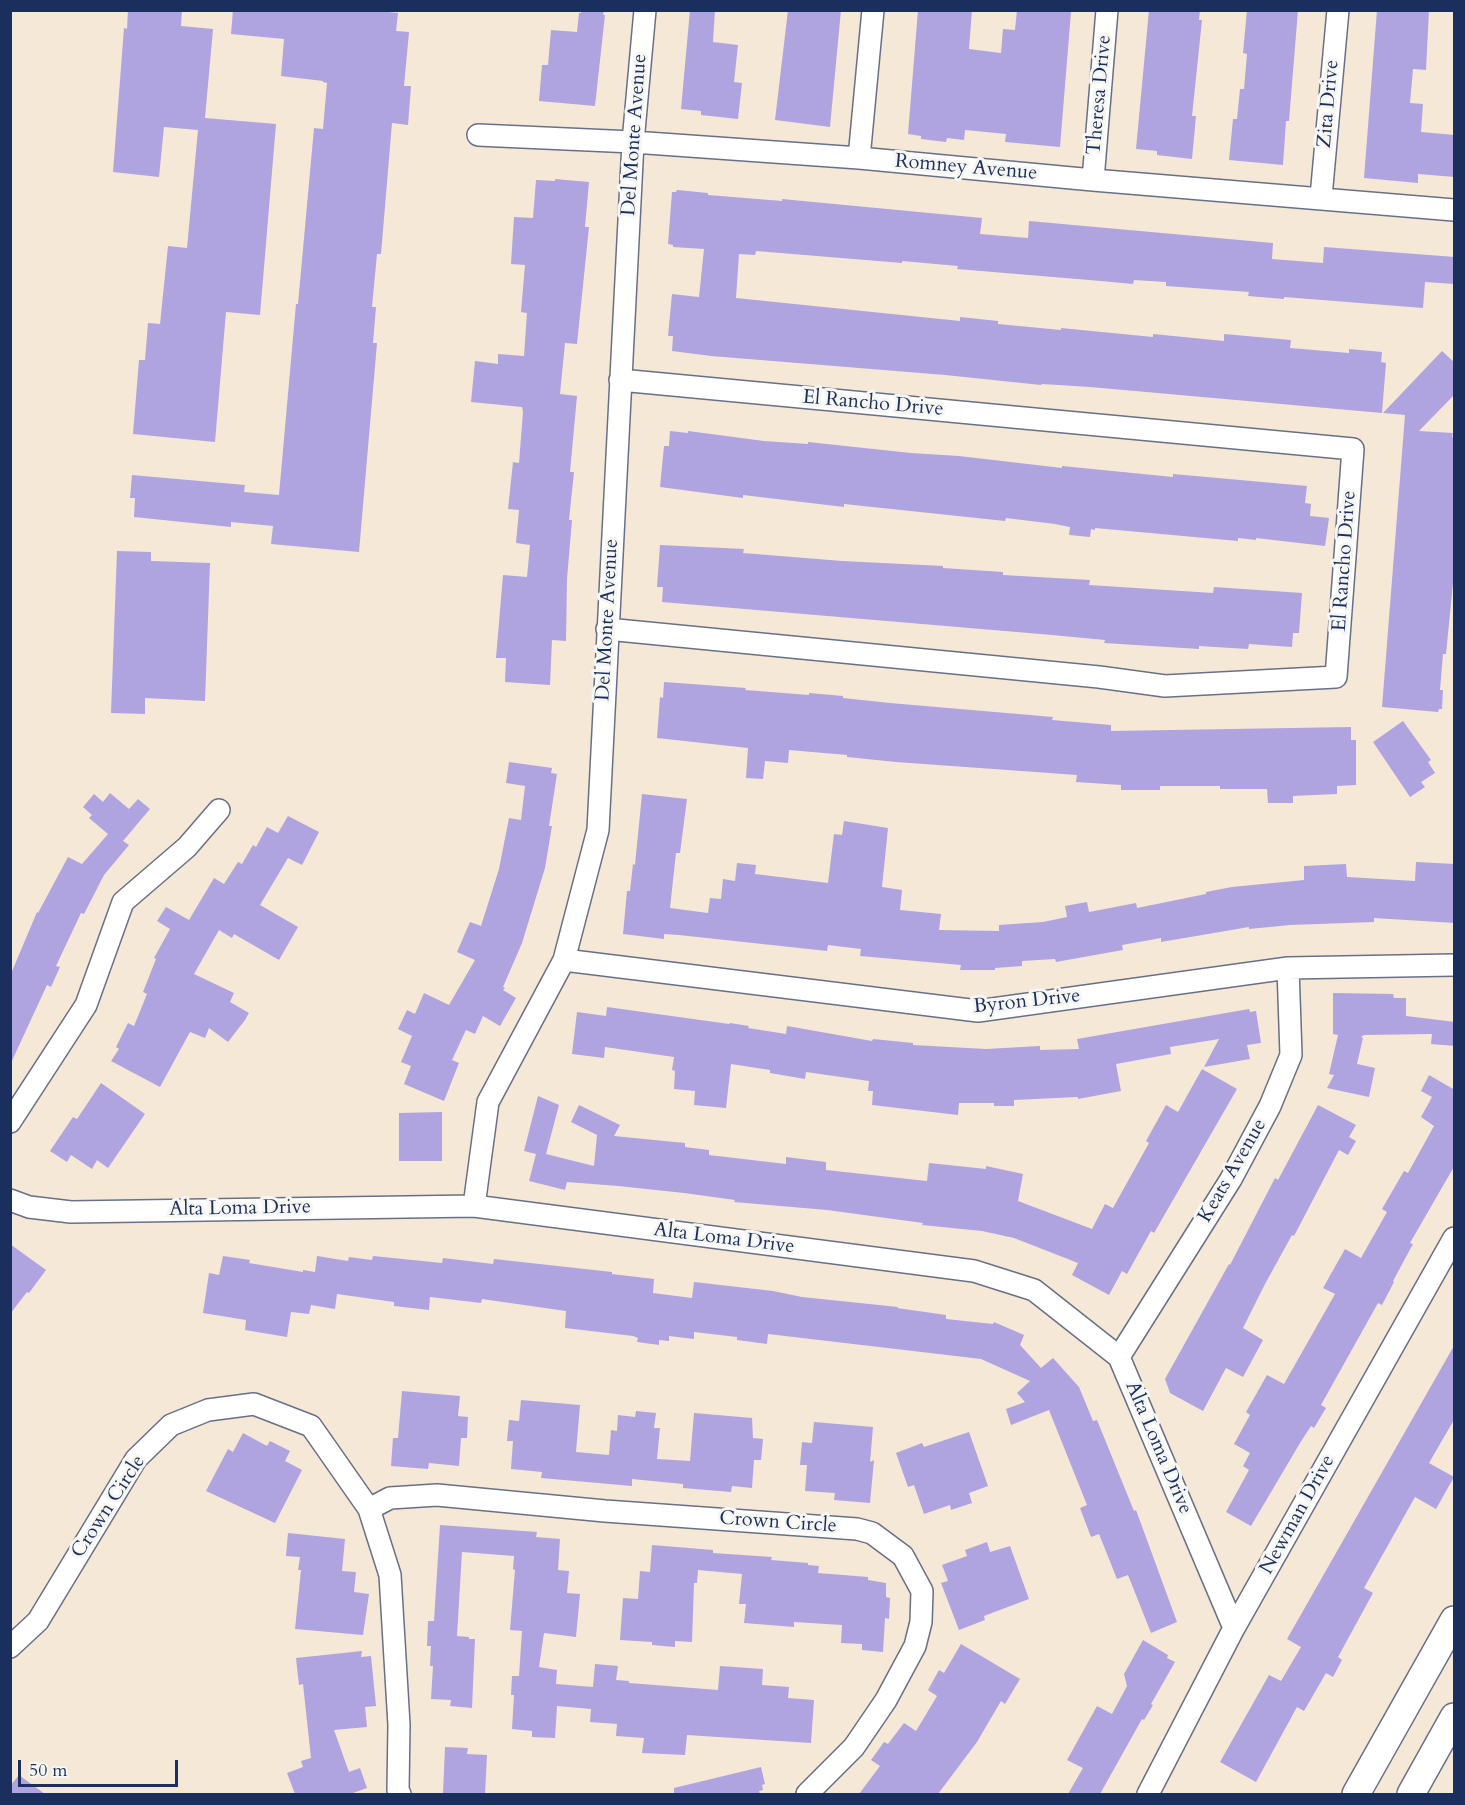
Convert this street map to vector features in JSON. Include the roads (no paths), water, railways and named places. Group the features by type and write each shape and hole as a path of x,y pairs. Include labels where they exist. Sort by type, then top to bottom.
{"main road":[{"path":"1356,1794 1455,1620"},
{"path":"1411,1794 1455,1717"}],"street":[{"name":"Del Monte Avenue","path":"474,1206 488,1102 564,960 598,830 633,142 645,10"},
{"path":"859,158 873,10"},
{"name":"Theresa Drive","path":"1093,180 1107,10"},
{"name":"Zita Drive","path":"1321,197 1338,10"},
{"name":"Romney Avenue","path":"478,135 633,142 859,158 1455,210"},
{"name":"El Rancho Drive","path":"607,629 1075,674 1165,686 1336,677 1353,449 620,380"},
{"path":"10,1122 86,1005 123,902 187,847 219,810"},
{"name":"Byron Drive","path":"564,960 978,1011 1288,968 1455,965"},
{"name":"Keats Avenue","path":"1119,1357 1231,1179 1270,1106 1291,1055 1288,968"},
{"name":"Alta Loma Drive","path":"10,1200 29,1207 71,1212 474,1206 974,1271 1034,1290 1119,1357 1234,1628"},
{"name":"Newman Drive","path":"1148,1794 1234,1628 1455,1238"},
{"name":"Crown Circle","path":"10,1647 38,1621 136,1459 171,1425 208,1410 254,1404 311,1426 369,1509 390,1575 399,1725 398,1790 400,1794"},
{"name":"Crown Circle","path":"369,1509 390,1498 437,1495 605,1511 857,1529 872,1533 903,1556 922,1591 921,1622 915,1646 886,1700 854,1747 807,1794"}]}
